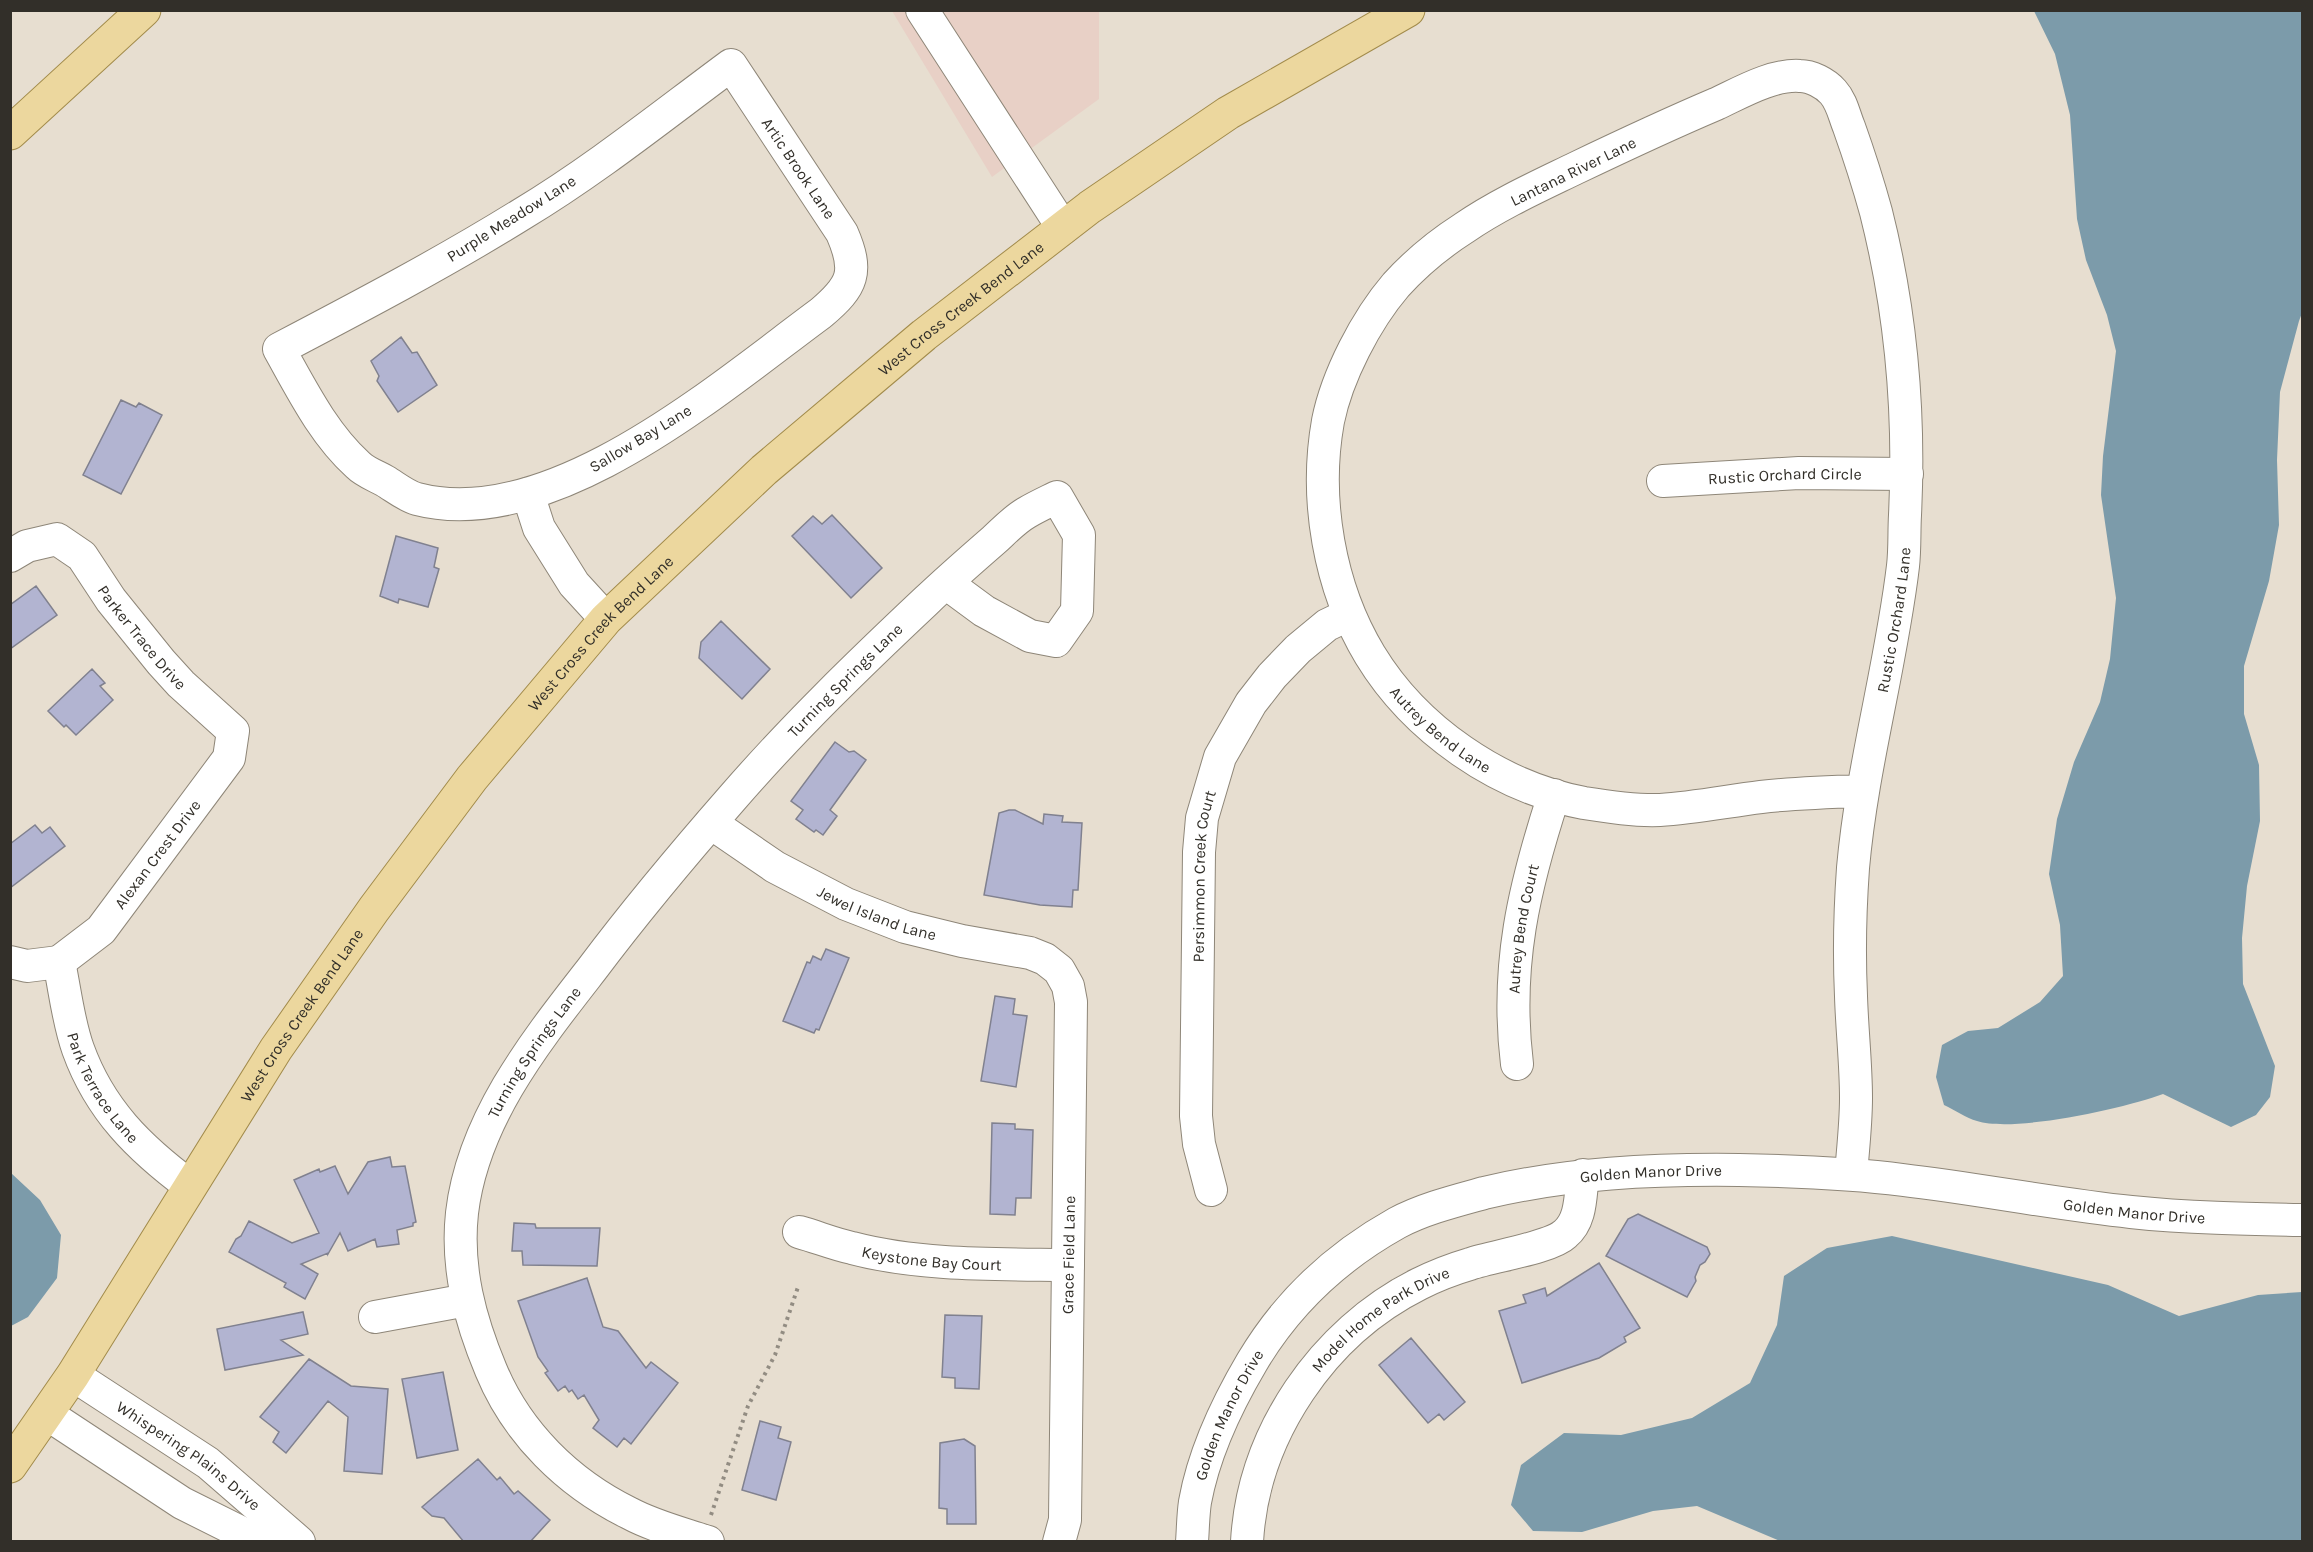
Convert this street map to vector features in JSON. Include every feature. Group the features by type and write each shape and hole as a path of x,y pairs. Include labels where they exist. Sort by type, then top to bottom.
{"main road":[{"path":"10,133 144,10"},
{"name":"West Cross Creek Bend Lane","path":"10,1466 73,1375 276,1049 374,909 472,778 606,619 764,470 924,335 1090,207 1228,113 1408,10"},
{"path":"10,107 22,108 49,99"}],"street":[{"path":"922,10 1063,228"},
{"name":"Artic Brook Lane","path":"730,65 842,232 851,254 852,278"},
{"name":"Purple Meadow Lane","path":"279,349 403,285 524,213 615,151 730,65"},
{"name":"Lantana River Lane","path":"1365,330 1392,290 1437,247 1469,224 1532,189 1680,119 1764,83 1803,75 1818,81"},
{"name":"Rustic Orchard Lane","path":"1818,81 1831,89 1840,102 1866,174 1882,238 1901,356 1906,419 1907,474 1903,561 1888,659 1863,791 1854,859 1851,904 1851,994 1856,1098 1851,1174"},
{"name":"Sallow Bay Lane","path":"279,349 318,419 358,466 415,499 461,506 528,494 616,457 671,423 821,313 839,297 852,278"},
{"name":"Autrey Bend Lane","path":"1365,330 1339,385 1329,414 1324,451 1326,525 1339,589 1348,615 1383,675 1404,701 1434,731 1495,770 1535,789 1578,802 1619,808 1658,810 1804,793 1863,791"},
{"name":"Rustic Orchard Circle","path":"1663,481 1799,473 1907,474"},
{"path":"528,494 539,528 574,584 606,619"},
{"name":"Turning Springs Lane","path":"693,1533 632,1515 598,1497 553,1461 520,1423 498,1388 480,1343 467,1300 460,1255 462,1212 472,1167 485,1129 507,1086 567,1001 620,931 810,711 946,583 1023,514 1057,497 1079,536 1077,611 1056,641 1030,636 984,611 946,583"},
{"name":"Parker Trace Drive","path":"10,556 27,546 57,539 82,556 111,600 161,662 181,684 233,731"},
{"name":"Persimmon Creek Court","path":"1211,1190 1199,1144 1195,1086 1198,863 1202,818 1220,757 1251,703 1272,676 1298,649 1327,625 1348,615"},
{"name":"Alexan Crest Drive","path":"59,962 100,930 230,758 233,731"},
{"name":"Autrey Bend Court","path":"1517,1064 1513,1030 1515,949 1530,869 1554,795"},
{"name":"Jewel Island Lane","path":"711,823 775,867 846,904 904,927 962,941 1030,953 1059,970"},
{"path":"10,962 27,966 59,962"},
{"name":"Park Terrace Lane","path":"59,962 77,1047 91,1080 118,1123 157,1162 190,1186"},
{"name":"Grace Field Lane","path":"1059,970 1068,986 1071,1002 1065,1520 1059,1542"},
{"name":"Golden Manor Drive","path":"1192,1542 1195,1502 1210,1447 1233,1395 1268,1335 1300,1295 1346,1255 1400,1222 1457,1200 1520,1185 1583,1175 1682,1169 1851,1174 2133,1212 2302,1220"},
{"name":"Model Home Park Drive","path":"1247,1542 1248,1519 1260,1471 1277,1427 1308,1377 1340,1341 1374,1312 1419,1283 1471,1264 1551,1243 1564,1236 1575,1225 1583,1175"},
{"name":"Keystone Bay Court","path":"799,1232 854,1249 922,1260 1068,1265"},
{"path":"375,1317 467,1300"},
{"name":"Whispering Plains Drive","path":"73,1375 208,1463 299,1542"},
{"name":"Whispering Plains Drive","path":"47,1414 182,1503 260,1542"}],"path":[{"path":"693,1533 748,1406 775,1355 798,1287"}],"shaded area":[{"path":"892,11 1099,11 1099,99 992,177"}],"water":[{"path":"2034,11 2302,11 2302,313 2280,392 2277,460 2279,525 2269,581 2244,666 2244,714 2259,765 2260,821 2247,886 2242,938 2243,984 2275,1066 2270,1097 2256,1115 2231,1127 2163,1094 2124,1106 2070,1117 2016,1124 1994,1124 1977,1121 1944,1105 1936,1077 1942,1045 1968,1031 1998,1028 2040,1002 2063,976 2060,925 2049,874 2057,819 2074,762 2100,702 2110,659 2116,598 2101,495 2103,456 2116,351 2107,315 2086,260 2077,219 2070,115 2055,54"},
{"path":"11,1173 40,1200 61,1235 57,1278 28,1317 11,1326"},
{"path":"1892,1236 2108,1285 2179,1316 2258,1295 2302,1292 2302,1541 1780,1541 1697,1506 1653,1511 1582,1532 1533,1531 1511,1505 1521,1465 1564,1433 1621,1435 1692,1418 1750,1383 1777,1325 1784,1276 1827,1248"}],"building":[{"path":"401,337 412,353 417,352 437,385 398,412 377,381 379,376 371,361"},
{"path":"121,400 136,407 139,403 162,415 121,494 83,475"},
{"path":"832,515 882,568 851,598 792,536 813,516 822,524"},
{"path":"396,536 438,548 434,567 439,569 428,607 399,599 398,603 380,596"},
{"path":"36,586 57,615 10,649 10,605"},
{"path":"721,621 770,669 742,699 699,658 701,642"},
{"path":"92,669 105,683 100,686 113,700 76,735 48,711"},
{"path":"835,742 866,760 830,810 837,816 823,835 816,830 814,832 796,819 803,810 791,801"},
{"path":"1015,810 1043,824 1044,814 1063,816 1062,822 1082,823 1078,890 1073,890 1072,907 1040,905 984,895 999,813"},
{"path":"35,825 42,833 50,827 65,846 10,888 10,844"},
{"path":"826,949 849,958 819,1030 816,1029 814,1033 783,1021 807,962 810,963 813,956 821,960"},
{"path":"995,996 1015,999 1013,1014 1027,1016 1016,1087 981,1081"},
{"path":"992,1123 1015,1124 1015,1129 1033,1130 1031,1198 1016,1198 1015,1215 990,1214"},
{"path":"390,1157 392,1167 405,1166 416,1222 413,1226 397,1230 399,1244 377,1247 375,1239 348,1251 340,1233 328,1254 301,1264 318,1274 305,1299 284,1287 286,1283 229,1252 249,1221 292,1243 319,1233 294,1180 319,1169 320,1172 335,1166 348,1194 368,1162"},
{"path":"1638,1214 1707,1247 1710,1254 1700,1265 1695,1277 1696,1281 1687,1297 1606,1256 1628,1219"},
{"path":"514,1223 535,1224 536,1228 600,1228 597,1266 523,1265 522,1251 512,1251"},
{"path":"1599,1263 1640,1328 1624,1337 1626,1342 1599,1358 1522,1383 1499,1311 1526,1303 1523,1295 1545,1288 1547,1296"},
{"path":"587,1278 603,1327 618,1331 646,1368 651,1362 678,1383 631,1444 624,1438 617,1447 593,1428 599,1420 584,1395 578,1399 572,1390 569,1392 565,1386 558,1391 545,1373 548,1371 538,1357 518,1301"},
{"path":"303,1312 308,1334 281,1340 303,1355 225,1370 217,1329"},
{"path":"945,1315 982,1316 979,1389 955,1388 955,1378 942,1377"},
{"path":"1411,1338 1465,1402 1444,1420 1439,1414 1428,1423 1379,1365"},
{"path":"309,1359 351,1386 388,1389 382,1474 344,1471 348,1417 328,1401 286,1453 273,1442 279,1432 260,1417"},
{"path":"443,1372 458,1450 417,1458 402,1379"},
{"path":"760,1421 781,1427 778,1438 791,1442 776,1500 742,1490"},
{"path":"964,1439 975,1446 976,1524 947,1524 947,1509 939,1508 940,1443"},
{"path":"478,1459 497,1480 500,1477 514,1494 518,1491 550,1520 530,1542 464,1542 444,1518 432,1516 422,1507"}]}
